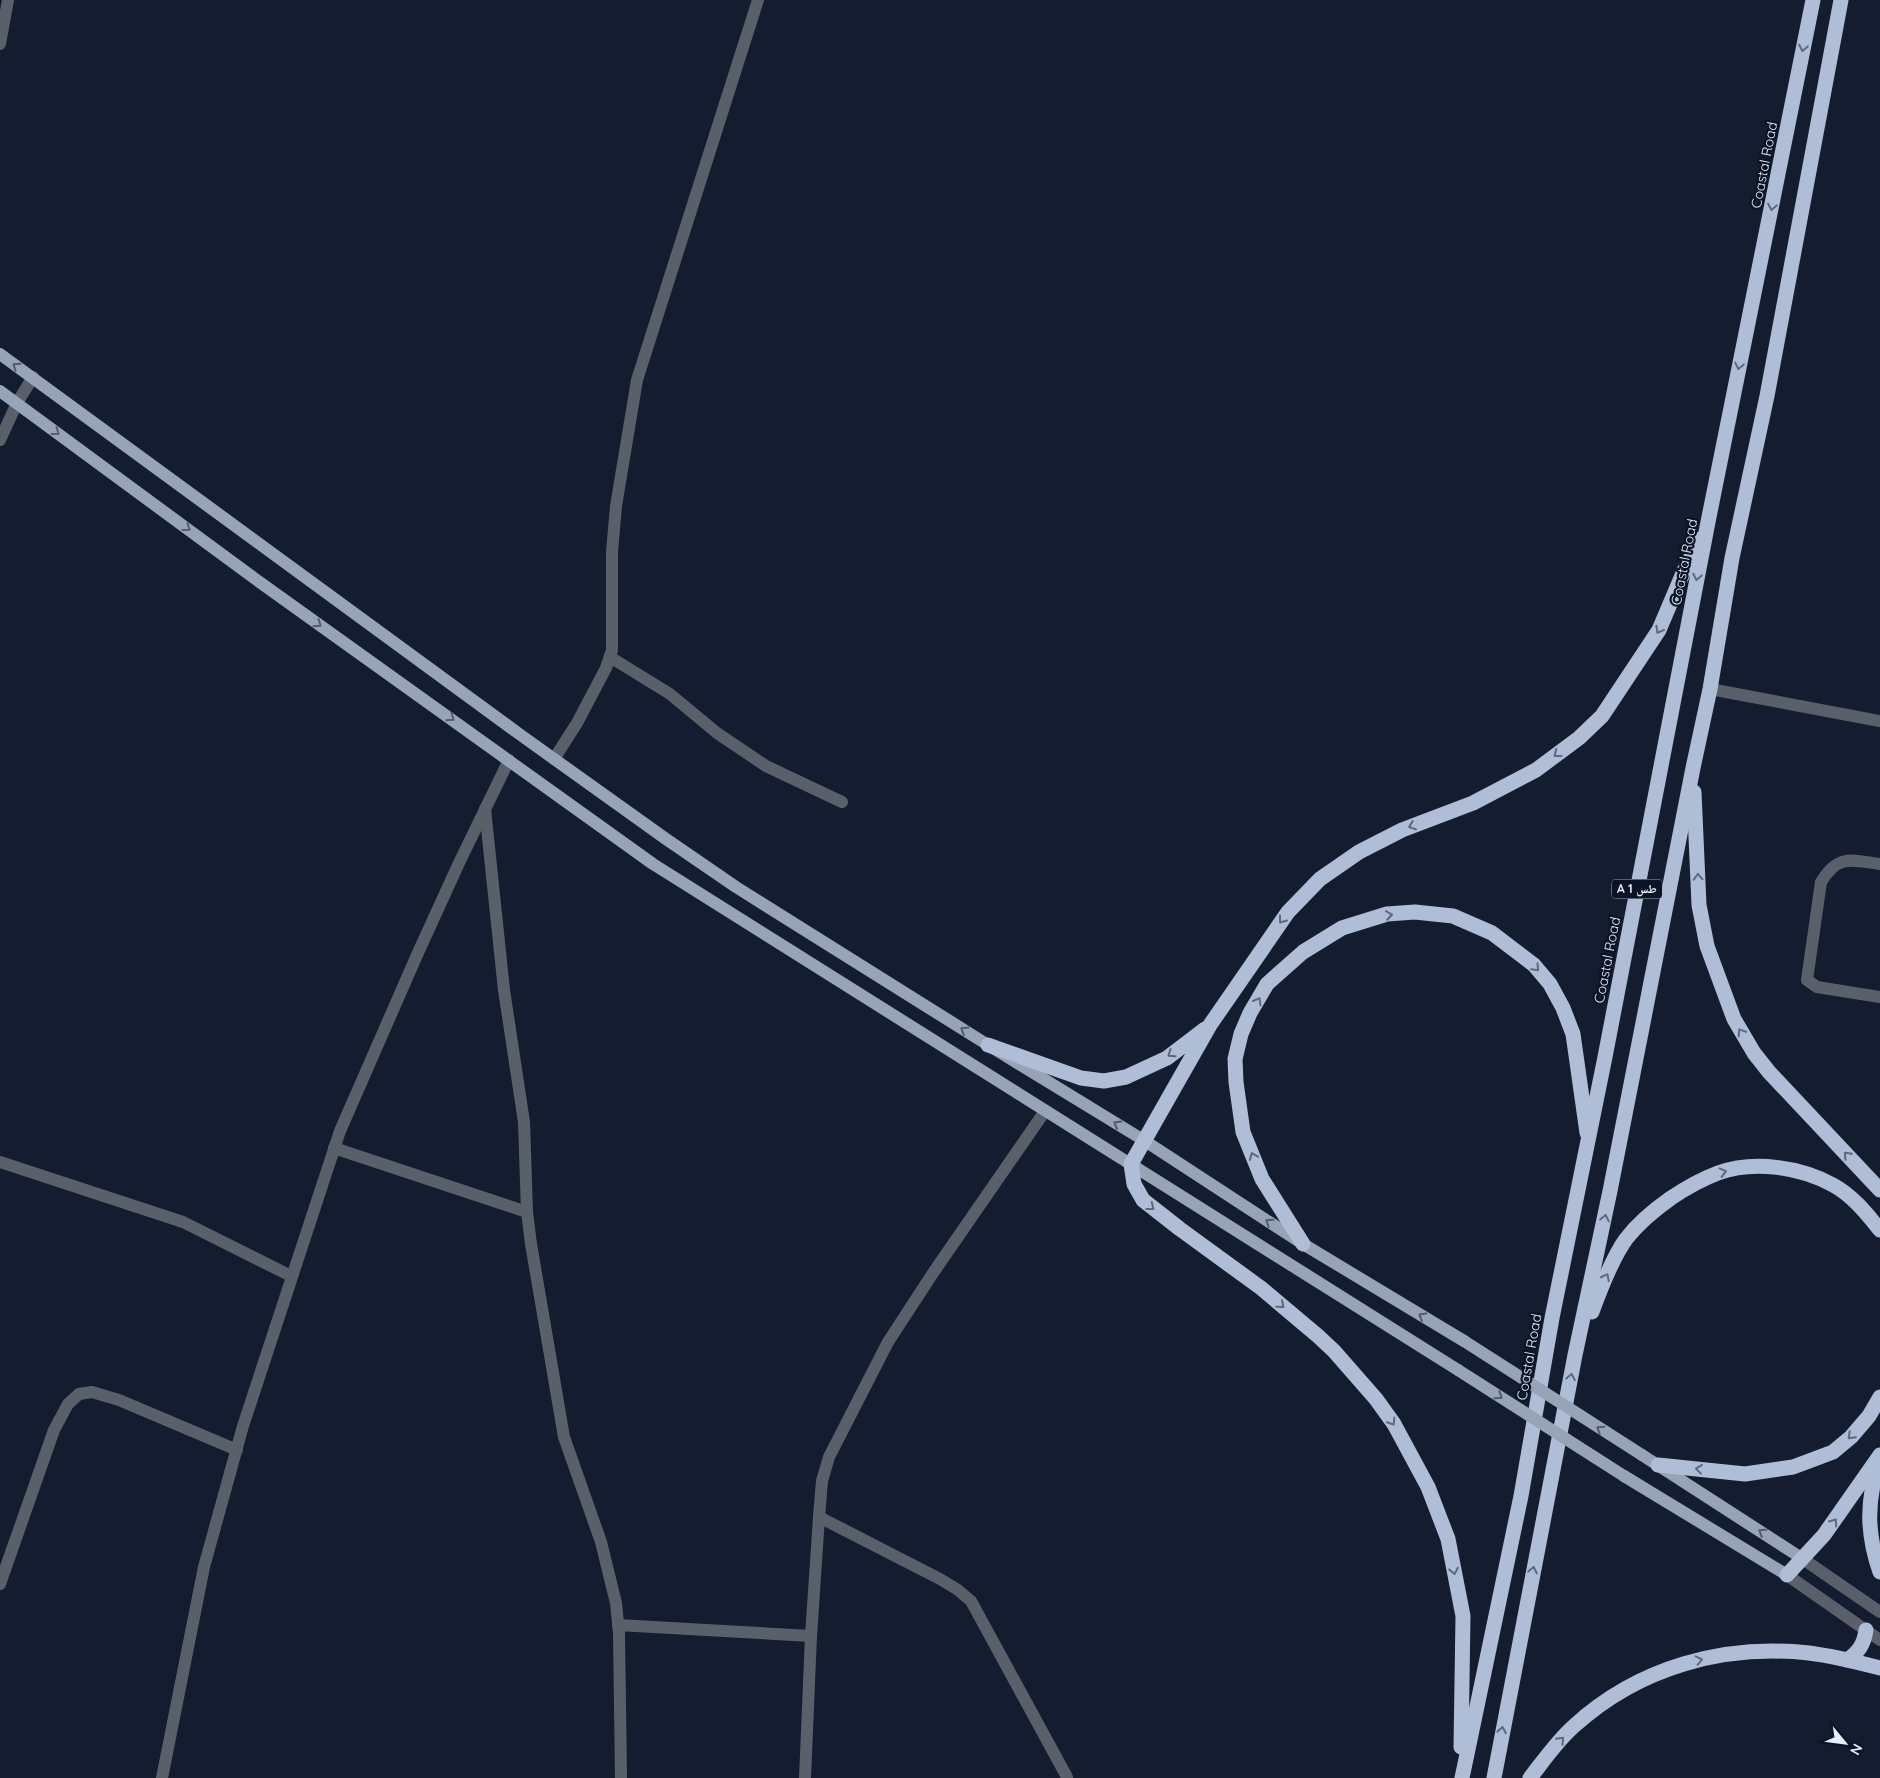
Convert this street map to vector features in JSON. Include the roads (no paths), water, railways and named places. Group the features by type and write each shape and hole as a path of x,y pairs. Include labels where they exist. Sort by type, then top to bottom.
{"highway":[{"name":"Coastal Road","path":"1461,1778 1521,1496 1552,1318 1708,522 1813,0"},
{"name":"A 1 طس","path":"1494,1778 1575,1355 1612,1181 1692,768 1710,688 1732,558 1769,386 1841,0"},
{"path":"1461,1778 1463,1616 1448,1539 1428,1487 1411,1454 1394,1424 1376,1399 1334,1351 1261,1288 1143,1200 1134,1184 1131,1164 1210,1025 1288,912 1320,879 1359,852 1402,830 1473,803 1536,770 1579,738 1602,716 1659,630 1684,571 1708,522"},
{"path":"1692,768 1699,905 1707,946 1734,1019 1754,1053 1769,1072 1880,1190"},
{"path":"1303,1244 1262,1179 1243,1132 1236,1082 1236,1059 1241,1034 1250,1013 1267,984 1303,952 1342,928 1387,914 1415,912 1453,916 1492,933 1534,964 1550,984 1563,1008 1573,1034 1588,1139"},
{"path":"988,1045 1081,1078 1104,1081 1126,1077 1167,1058 1210,1025"},
{"path":"1575,1355 1602,1286 1626,1240 1649,1213 1686,1189 1719,1173 1744,1168 1767,1168 1789,1169 1810,1175 1834,1186 1854,1201 1880,1230"},
{"path":"1658,1464 1745,1474 1793,1467 1833,1452 1869,1416 1880,1397"},
{"path":"1787,1575 1824,1535 1880,1455"},
{"path":"1880,1462 1874,1479 1869,1514 1872,1550 1880,1572"},
{"path":"1847,1660 1861,1648 1866,1630"},
{"path":"1530,1778 1549,1752 1574,1726 1602,1703 1631,1684 1665,1669 1701,1659 1737,1653 1774,1651 1810,1653 1880,1668"}],"main road":[{"path":"0,354 554,759 736,887 1145,1141 1303,1244 1464,1341 1803,1559"},
{"path":"0,391 254,578 661,870 1624,1476 1787,1575"}],"street":[{"path":"0,44 8,0"},
{"path":"554,759 581,715 610,657 612,635 612,552 616,506 637,380 758,0"},
{"path":"0,440 17,403 33,377"},
{"path":"610,657 670,694 717,733 766,766 842,802"},
{"path":"1710,688 1880,721"},
{"path":"162,1778 204,1567 236,1450 334,1148 378,1041 509,760"},
{"path":"485,808 504,990 524,1122 531,1244 564,1436 587,1507 601,1542 616,1603 621,1778"},
{"path":"1880,864 1845,859 1828,870 1821,882 1806,980 1817,987 1880,997"},
{"path":"805,1778 818,1517 822,1481 829,1458 884,1349 933,1273 1045,1110"},
{"path":"334,1148 528,1212"},
{"path":"0,1162 183,1222 291,1276"},
{"path":"0,1584 54,1430 68,1404 79,1394 92,1392 119,1400 236,1450"},
{"path":"818,1517 940,1579 971,1601 1067,1778"},
{"path":"1803,1559 1880,1612"},
{"path":"1787,1575 1880,1640"},
{"path":"618,1625 811,1636"}]}
